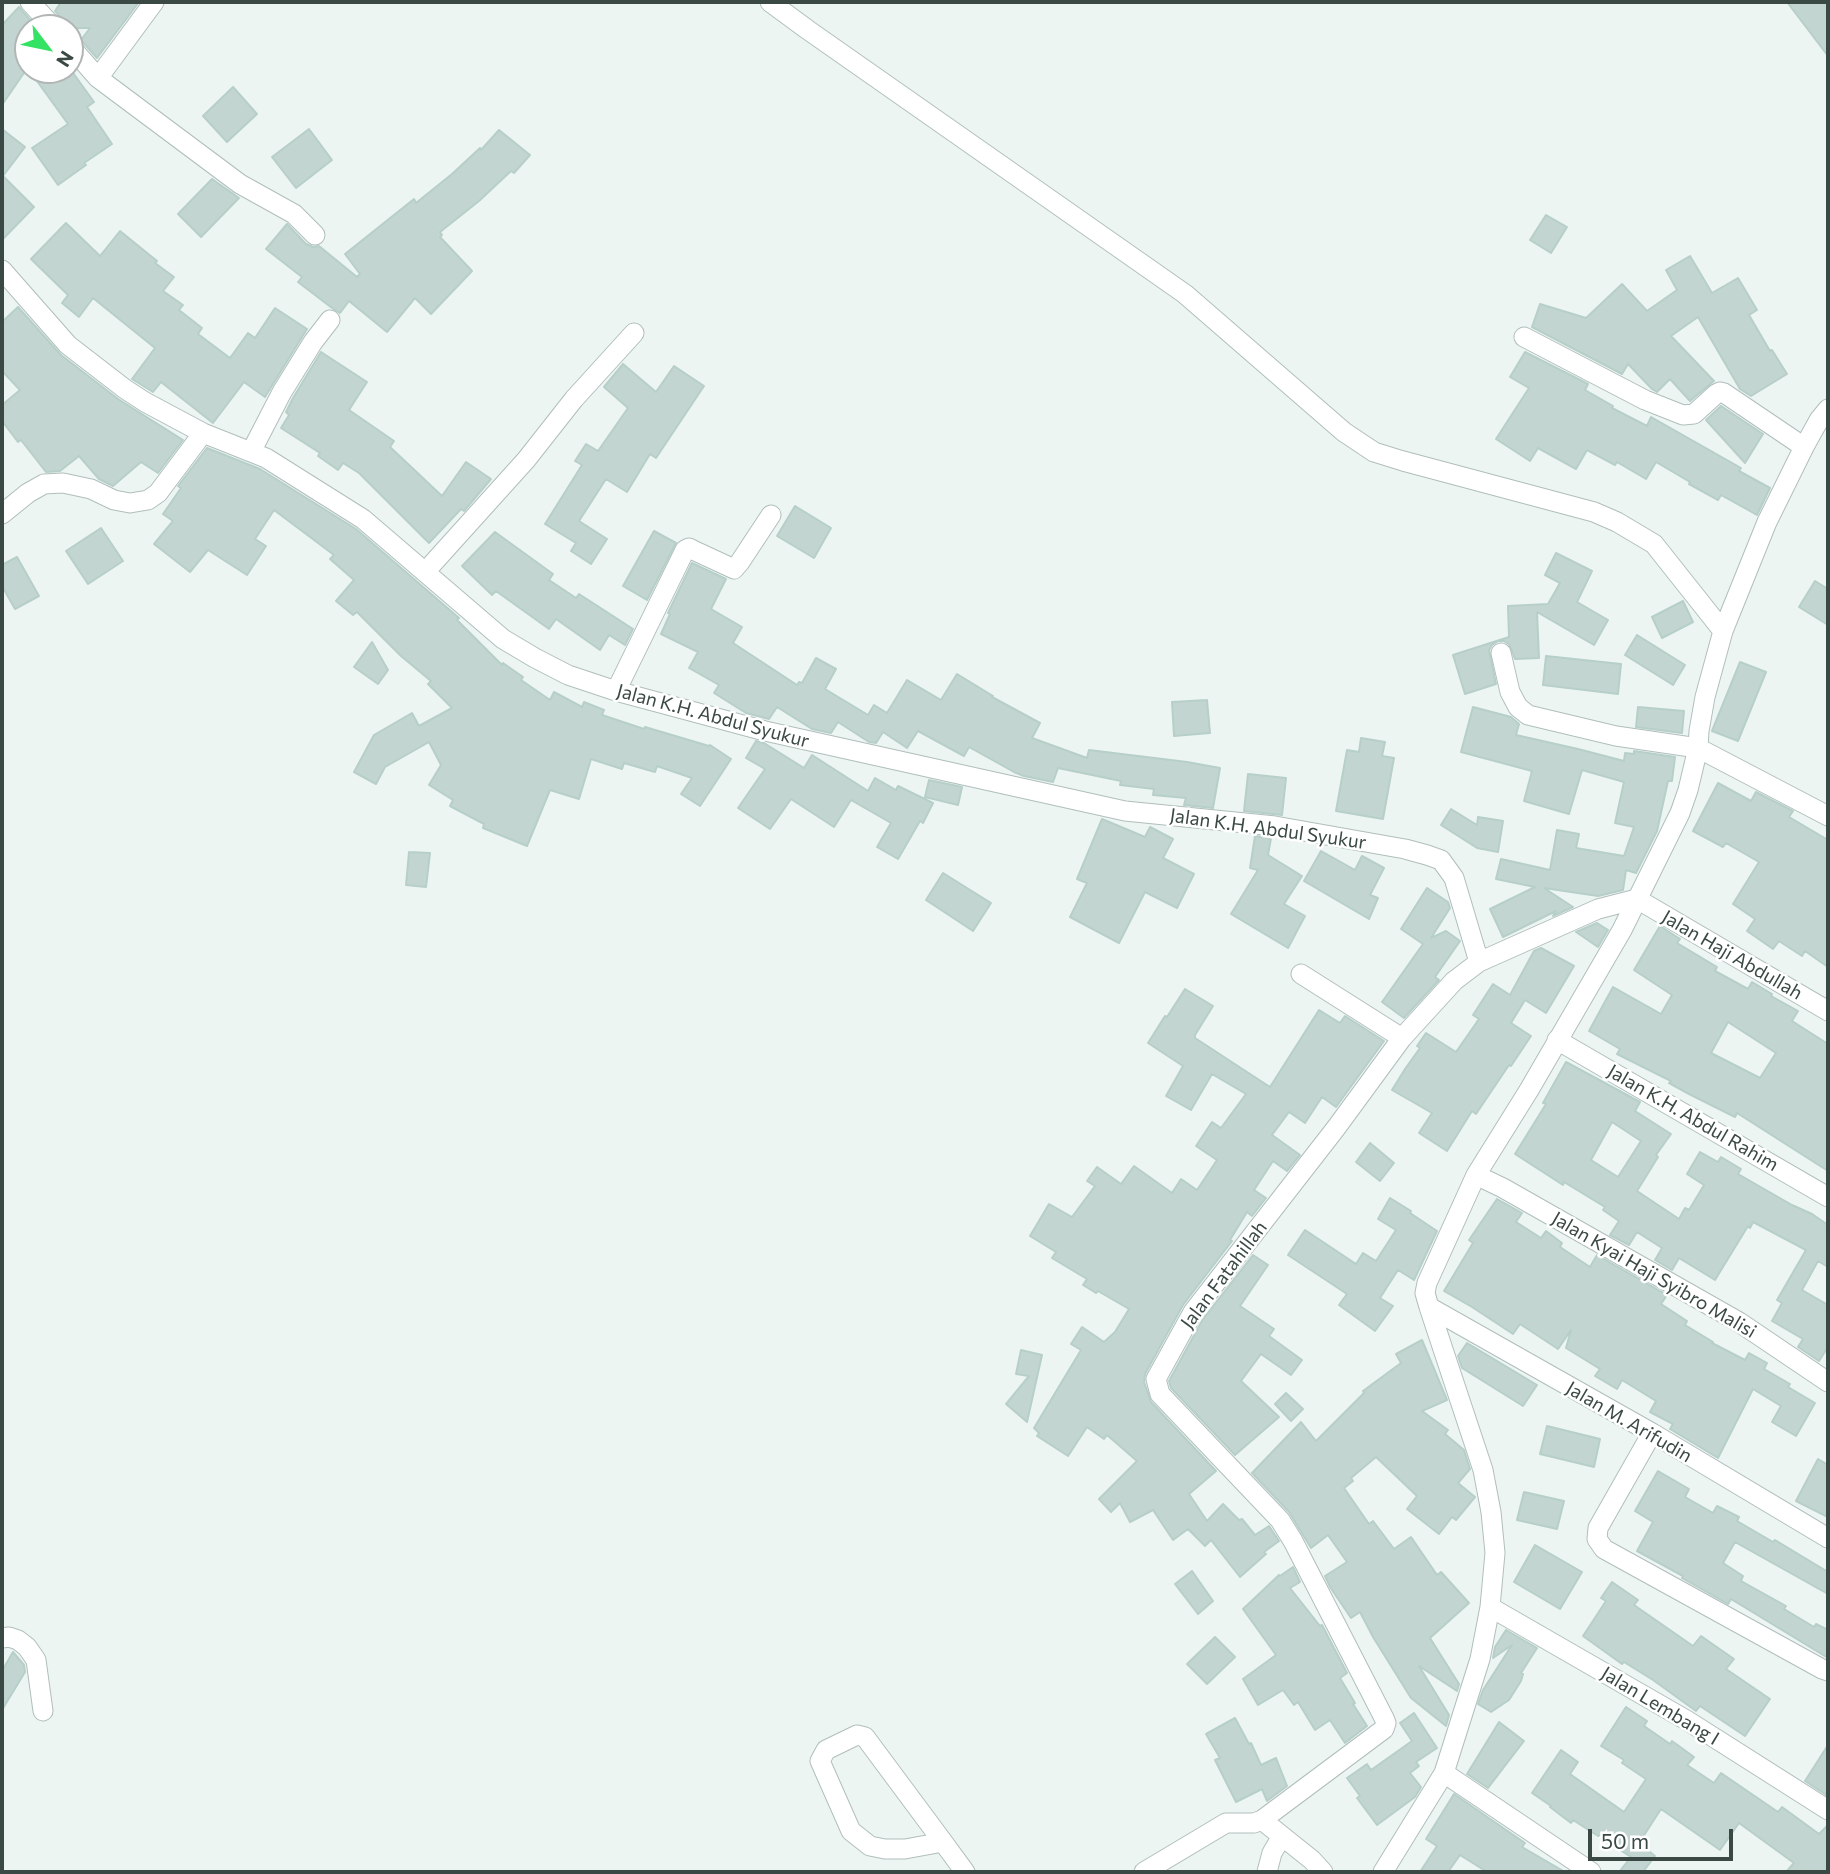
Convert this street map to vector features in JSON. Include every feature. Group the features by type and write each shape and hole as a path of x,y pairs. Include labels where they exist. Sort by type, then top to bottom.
{"street":[{"path":"98,78 154,2"},
{"path":"770,2 1185,294 1344,432 1374,452 1594,512 1617,522 1654,544 1723,631"},
{"path":"84,62 98,78 240,184 294,214 315,235"},
{"name":"Jalan K.H. Abdul Syukur","path":"2,270 68,345 145,402 203,433 266,458 363,519 503,639 568,675 616,691 765,731 1125,811 1275,826 1427,855 1441,860 1454,878 1479,962"},
{"path":"251,452 282,392 330,320"},
{"path":"425,572 526,460 574,399 634,333"},
{"path":"1524,337 1645,400 1683,415 1694,414 1716,394 1724,393 1804,447"},
{"path":"1383,1872 1444,1773 1480,1659 1490,1607 1495,1553 1483,1470 1429,1307 1425,1293 1427,1283 1476,1175 1622,930 1680,813 1698,748 1705,697 1723,631 1767,522 1804,447 1828,409"},
{"path":"2,514 28,492 44,484 63,482 91,489 114,500 130,503 148,500 158,494 203,433"},
{"path":"616,691 685,550 689,548 734,569 771,514"},
{"path":"1501,653 1510,692 1518,707 1528,715 1616,736 1698,748 1828,816"},
{"name":"Jalan Fatahillah","path":"1262,1820 1374,1738 1384,1729 1384,1718 1280,1520 1160,1394 1156,1379 1193,1312 1336,1128 1402,1038 1454,981 1479,962 1598,909 1637,899"},
{"name":"Jalan Haji Abdullah","path":"1637,899 1828,1011"},
{"path":"1301,974 1402,1038"},
{"name":"Jalan K.H. Abdul Rahim","path":"1557,1040 1828,1197"},
{"name":"Jalan Kyai Haji Syibro Malisi","path":"1476,1175 1739,1322 1828,1382"},
{"name":"Jalan M. Arifudin","path":"1429,1307 1652,1433 1828,1538"},
{"path":"1652,1433 1598,1528 1597,1539 1604,1549 1828,1671"},
{"name":"Jalan Lembang I","path":"1490,1607 1688,1721 1828,1810"},
{"path":"2,1638 18,1640 36,1660 43,1711"},
{"path":"943,1842 905,1849 870,1846 851,1831 820,1761 826,1750 857,1735 865,1737 943,1842 965,1872"},
{"path":"1444,1773 1591,1872"},
{"path":"1144,1872 1226,1823 1254,1823 1262,1820 1323,1872"},
{"path":"1268,1872 1272,1853 1282,1836"}],"building":[{"path":"61,2 139,2 97,58 84,43 84,36 90,28 84,28 84,14 58,14 55,11"},
{"path":"1787,2 1828,2 1828,56"},
{"path":"19,7 25,14 14,14 14,84 16,84 2,105 2,25"},
{"path":"39,84 81,84 94,102 87,107 112,144 58,185 32,148 68,124"},
{"path":"233,87 257,114 227,142 203,116"},
{"path":"2,129 25,147 3,176 34,207 2,240"},
{"path":"309,129 332,160 296,188 272,157"},
{"path":"499,130 530,155 514,173 511,171 440,232 440,237 472,271 431,314 415,298 387,332 349,301 340,313 332,308 298,282 302,277 266,249 287,224 306,244 319,246 357,277 360,274 345,254 414,199 416,203 480,148 481,150"},
{"path":"212,179 239,198 201,237 178,214"},
{"path":"1546,215 1567,227 1551,253 1530,240"},
{"path":"66,223 100,256 120,231 157,261 155,263 174,277 163,291 183,305 179,310 202,328 198,334 230,358 248,333 255,338 275,308 307,329 265,397 244,382 213,423 161,382 153,392 132,379 155,348 93,298 79,317 62,303 68,295 31,259"},
{"path":"1690,256 1712,293 1738,278 1757,310 1749,315 1787,374 1751,396 1740,389 1698,317 1671,336 1714,381 1690,401 1670,379 1657,392 1628,364 1622,374 1532,327 1540,304 1586,318 1622,284 1647,311 1677,290 1666,270"},
{"path":"18,307 61,355 118,399 183,440 158,473 141,462 113,486 99,479 79,456 60,471 46,472 21,440 18,442 2,421 2,405 20,390 2,371 2,322"},
{"path":"321,352 367,382 349,410 394,441 390,447 442,496 466,462 491,479 464,511 461,509 429,543 359,473 343,463 338,470 318,456 320,453 281,428 289,415 286,412 293,398"},
{"path":"1525,352 1588,384 1585,390 1613,406 1612,408 1647,426 1651,417 1741,468 1739,471 1770,488 1757,515 1721,495 1718,500 1656,462 1646,479 1617,462 1615,465 1587,450 1576,469 1538,448 1530,461 1496,439 1529,388 1510,377"},
{"path":"623,364 656,392 674,366 704,386 656,458 650,454 627,492 606,479 579,521 607,539 591,564 571,551 576,543 545,524 582,465 575,461 586,444 598,451 628,408 604,387"},
{"path":"1721,406 1763,434 1745,463 1706,420"},
{"path":"207,448 260,469 356,529 459,618 457,620 502,665 503,663 523,677 521,680 550,700 554,692 582,707 584,702 604,710 602,715 644,729 645,727 710,745 731,759 700,806 681,794 692,778 657,766 655,772 624,763 622,769 591,759 579,799 550,790 527,846 483,828 484,824 450,806 453,800 429,785 441,765 429,742 385,767 376,784 354,772 374,735 412,713 419,726 452,708 428,684 431,681 401,656 357,612 353,615 336,601 354,580 330,559 334,555 274,510 255,539 266,546 247,575 208,550 190,572 154,544 173,521 163,514 181,488 178,486"},
{"path":"795,506 831,528 814,558 777,536"},
{"path":"101,528 123,561 88,584 66,551"},
{"path":"654,531 676,543 647,600 623,586"},
{"path":"495,532 553,574 549,580 576,598 579,594 633,629 625,645 609,635 600,650 556,619 549,629 496,591 492,595 462,566"},
{"path":"1556,553 1592,571 1577,602 1608,620 1594,645 1537,612 1539,658 1515,659 1509,644 1498,641 1489,650 1496,684 1465,694 1453,655 1509,637 1508,606 1548,604 1560,583 1545,575"},
{"path":"17,557 39,596 15,609 2,586 2,565"},
{"path":"692,563 726,579 711,609 742,627 733,643 797,685 802,683 816,658 836,669 825,689 868,715 874,705 887,713 907,680 941,700 957,674 1040,723 1032,738 1087,758 1089,750 1220,768 1213,808 1184,805 1186,798 1153,795 1154,789 1120,785 1121,781 1058,768 1053,782 1024,776 969,747 964,756 918,731 907,748 883,732 876,743 869,742 838,722 831,733 812,729 777,707 769,719 746,713 714,693 719,685 689,668 698,652 661,634"},
{"path":"1815,581 1828,589 1828,625 1799,607"},
{"path":"1683,601 1693,622 1662,638 1652,617"},
{"path":"1637,635 1685,665 1673,685 1625,655"},
{"path":"372,642 388,670 378,684 354,667"},
{"path":"1546,656 1621,664 1618,694 1543,685"},
{"path":"1740,662 1766,672 1738,741 1712,731"},
{"path":"1207,700 1210,733 1174,736 1172,702"},
{"path":"1473,707 1511,717 1519,724 1516,735 1624,761 1625,753 1634,754 1634,751 1675,757 1672,781 1668,781 1657,831 1636,873 1626,870 1623,890 1598,896 1544,888 1573,907 1553,916 1556,911 1503,937 1490,909 1535,887 1496,879 1501,859 1550,870 1557,830 1579,834 1576,848 1624,856 1634,827 1615,823 1624,782 1582,770 1569,814 1524,801 1532,771 1461,752"},
{"path":"1638,707 1684,711 1682,733 1636,727"},
{"path":"1361,738 1385,742 1382,756 1394,758 1383,819 1336,811 1347,750 1359,752"},
{"path":"756,741 764,743 804,768 812,755 868,791 875,778 896,790 898,786 933,803 923,823 920,821 898,859 877,847 891,823 851,800 834,827 791,799 770,829 738,808 765,769 746,758"},
{"path":"1248,774 1286,778 1282,815 1244,811"},
{"path":"929,780 962,787 958,805 925,797"},
{"path":"1718,783 1751,801 1756,792 1793,811 1789,817 1828,840 1828,967 1805,951 1802,956 1779,941 1773,949 1747,931 1755,919 1733,904 1759,862 1726,843 1723,847 1693,831"},
{"path":"1451,809 1477,825 1478,817 1503,821 1498,852 1477,848 1441,825"},
{"path":"1102,819 1145,837 1150,827 1173,839 1163,858 1194,874 1177,908 1145,892 1119,943 1070,917 1087,883 1077,879"},
{"path":"1255,836 1271,838 1268,855 1302,876 1284,904 1305,916 1288,948 1231,914 1258,870 1250,868"},
{"path":"1321,851 1355,870 1362,856 1384,868 1370,895 1378,898 1369,919 1304,881"},
{"path":"409,852 430,853 426,887 406,885"},
{"path":"943,873 991,903 973,931 926,900"},
{"path":"1427,888 1448,902 1450,908 1431,938 1446,931 1460,941 1435,977 1439,980 1404,1018 1382,1002 1423,944 1401,929"},
{"path":"1597,923 1608,930 1598,947 1576,932"},
{"path":"1660,926 1680,939 1677,943 1717,967 1715,971 1748,989 1752,982 1798,1011 1792,1021 1828,1044 1828,1171 1737,1113 1735,1117 1617,1054 1620,1049 1589,1031 1613,987 1661,1014 1672,995 1634,970","holes":["1728,1022 1776,1053 1760,1078 1711,1053"]},
{"path":"1541,948 1574,966 1546,1013 1525,1000 1511,1023 1531,1036 1476,1114 1472,1111 1447,1151 1419,1133 1432,1113 1392,1090 1420,1048 1417,1046 1426,1033 1456,1052 1479,1019 1473,1015 1493,984 1510,995 1534,951"},
{"path":"1185,989 1213,1006 1195,1038 1270,1087 1319,1010 1340,1023 1345,1016 1384,1041 1336,1107 1322,1097 1305,1123 1289,1112 1272,1135 1300,1155 1287,1171 1273,1161 1254,1190 1266,1198 1252,1216 1247,1212 1230,1240 1232,1241 1183,1305 1145,1374 1144,1382 1151,1402 1216,1471 1189,1494 1207,1521 1223,1504 1239,1520 1242,1519 1255,1535 1269,1526 1279,1541 1240,1577 1211,1540 1205,1546 1188,1529 1173,1540 1153,1510 1130,1522 1120,1503 1111,1512 1099,1499 1137,1461 1107,1435 1104,1439 1087,1427 1068,1456 1037,1436 1039,1433 1034,1428 1081,1350 1071,1344 1082,1327 1104,1342 1115,1332 1129,1309 1083,1285 1087,1279 1052,1258 1056,1252 1030,1236 1049,1204 1072,1217 1095,1186 1087,1181 1097,1167 1121,1184 1134,1166 1172,1193 1181,1179 1197,1190 1217,1160 1196,1146 1212,1122 1221,1128 1246,1094 1212,1074 1191,1110 1166,1096 1183,1066 1148,1043"},
{"path":"1566,1062 1640,1102 1635,1111 1671,1134 1656,1155 1658,1157 1637,1191 1679,1219 1685,1208 1689,1210 1704,1185 1687,1174 1700,1152 1718,1162 1721,1157 1741,1169 1738,1174 1828,1225 1828,1267 1818,1261 1802,1290 1828,1305 1828,1347 1819,1361 1798,1347 1803,1339 1772,1321 1782,1303 1777,1300 1806,1250 1753,1222 1715,1280 1679,1258 1672,1270 1655,1260 1662,1248 1637,1232 1629,1245 1610,1235 1619,1221 1603,1210 1605,1207 1564,1182 1563,1185 1515,1154 1546,1104 1543,1103","holes":["1612,1122 1641,1141 1618,1177 1591,1160"]},
{"path":"1370,1143 1394,1163 1380,1181 1356,1162"},
{"path":"1390,1198 1437,1231 1414,1280 1398,1270 1380,1298 1393,1306 1375,1331 1339,1305 1347,1294 1288,1255 1305,1230 1356,1264 1363,1253 1376,1261 1396,1230 1378,1219"},
{"path":"1497,1199 1522,1213 1516,1222 1541,1238 1546,1231 1562,1243 1560,1247 1590,1267 1597,1255 1667,1295 1661,1304 1687,1321 1685,1325 1712,1343 1745,1360 1749,1353 1767,1363 1764,1369 1815,1403 1796,1436 1772,1422 1781,1406 1753,1389 1718,1458 1670,1429 1673,1424 1650,1412 1656,1401 1622,1380 1617,1389 1595,1376 1600,1369 1566,1348 1571,1330 1558,1349 1520,1324 1513,1334 1444,1291 1473,1243 1469,1240"},
{"path":"1253,1255 1268,1265 1240,1306 1274,1329 1269,1336 1302,1360 1291,1375 1261,1354 1241,1381 1279,1417 1235,1455 1171,1388 1169,1381 1203,1319"},
{"path":"1422,1340 1447,1400 1422,1411 1448,1430 1445,1434 1464,1450 1470,1469 1458,1483 1475,1497 1456,1520 1452,1517 1439,1534 1407,1509 1417,1496 1376,1457 1351,1478 1353,1481 1344,1488 1369,1524 1373,1521 1394,1549 1411,1537 1437,1575 1441,1572 1469,1603 1430,1638 1459,1684 1457,1691 1419,1666 1449,1715 1446,1726 1411,1698 1360,1612 1351,1618 1330,1587 1325,1576 1347,1562 1328,1535 1311,1548 1289,1512 1252,1473 1301,1422 1316,1441 1363,1391 1401,1363 1396,1354"},
{"path":"1467,1343 1537,1385 1523,1406 1462,1368 1458,1356"},
{"path":"1021,1350 1042,1355 1027,1422 1006,1404 1029,1376 1016,1374"},
{"path":"1286,1393 1303,1409 1291,1421 1275,1404"},
{"path":"1547,1426 1600,1439 1594,1467 1540,1454"},
{"path":"1818,1459 1828,1465 1828,1517 1796,1501"},
{"path":"1658,1471 1689,1489 1685,1497 1713,1513 1717,1506 1739,1517 1737,1521 1828,1572 1828,1594 1735,1542 1723,1563 1743,1576 1741,1581 1786,1606 1784,1609 1814,1627 1816,1624 1828,1630 1828,1658 1731,1599 1728,1604 1637,1551 1653,1522 1635,1511"},
{"path":"1524,1492 1564,1501 1557,1529 1517,1520"},
{"path":"1535,1545 1582,1572 1560,1609 1514,1582"},
{"path":"1293,1567 1300,1582 1290,1588 1320,1626 1322,1625 1347,1673 1340,1678 1367,1726 1345,1743 1330,1720 1315,1730 1298,1702 1294,1705 1283,1690 1258,1705 1243,1679 1276,1655 1243,1609 1279,1575"},
{"path":"1192,1571 1213,1601 1198,1614 1175,1584"},
{"path":"1612,1582 1638,1600 1634,1605 1693,1646 1701,1636 1734,1659 1726,1669 1770,1699 1745,1736 1700,1706 1696,1711 1583,1636 1606,1601 1601,1598"},
{"path":"1506,1630 1537,1648 1521,1673 1521,1681 1509,1700 1491,1712 1478,1704 1483,1690 1512,1645 1493,1658 1495,1647"},
{"path":"1215,1637 1235,1657 1207,1684 1187,1664"},
{"path":"13,1652 24,1665 25,1672 2,1710 2,1671"},
{"path":"1626,1707 1647,1721 1644,1726 1694,1757 1687,1765 1714,1783 1721,1773 1778,1812 1782,1807 1819,1834 1828,1825 1828,1872 1786,1872 1794,1863 1739,1823 1720,1850 1661,1809 1639,1843 1655,1856 1643,1872 1619,1872 1631,1857 1573,1820 1571,1823 1532,1793 1561,1750 1578,1762 1570,1774 1624,1812 1646,1779 1622,1763 1624,1760 1601,1746"},
{"path":"1414,1713 1437,1748 1416,1762 1419,1766 1410,1773 1421,1787 1415,1797 1377,1825 1357,1798 1360,1796 1347,1778 1367,1764 1371,1770 1412,1741 1400,1723"},
{"path":"1235,1718 1261,1765 1276,1758 1287,1786 1267,1801 1262,1789 1236,1802 1215,1760 1220,1758 1206,1734"},
{"path":"1499,1722 1524,1741 1488,1788 1467,1774"},
{"path":"1828,1745 1828,1796 1805,1781"},
{"path":"1454,1794 1525,1843 1522,1847 1565,1872 1487,1872 1460,1855 1448,1872 1420,1872 1437,1846 1426,1839"}]}
